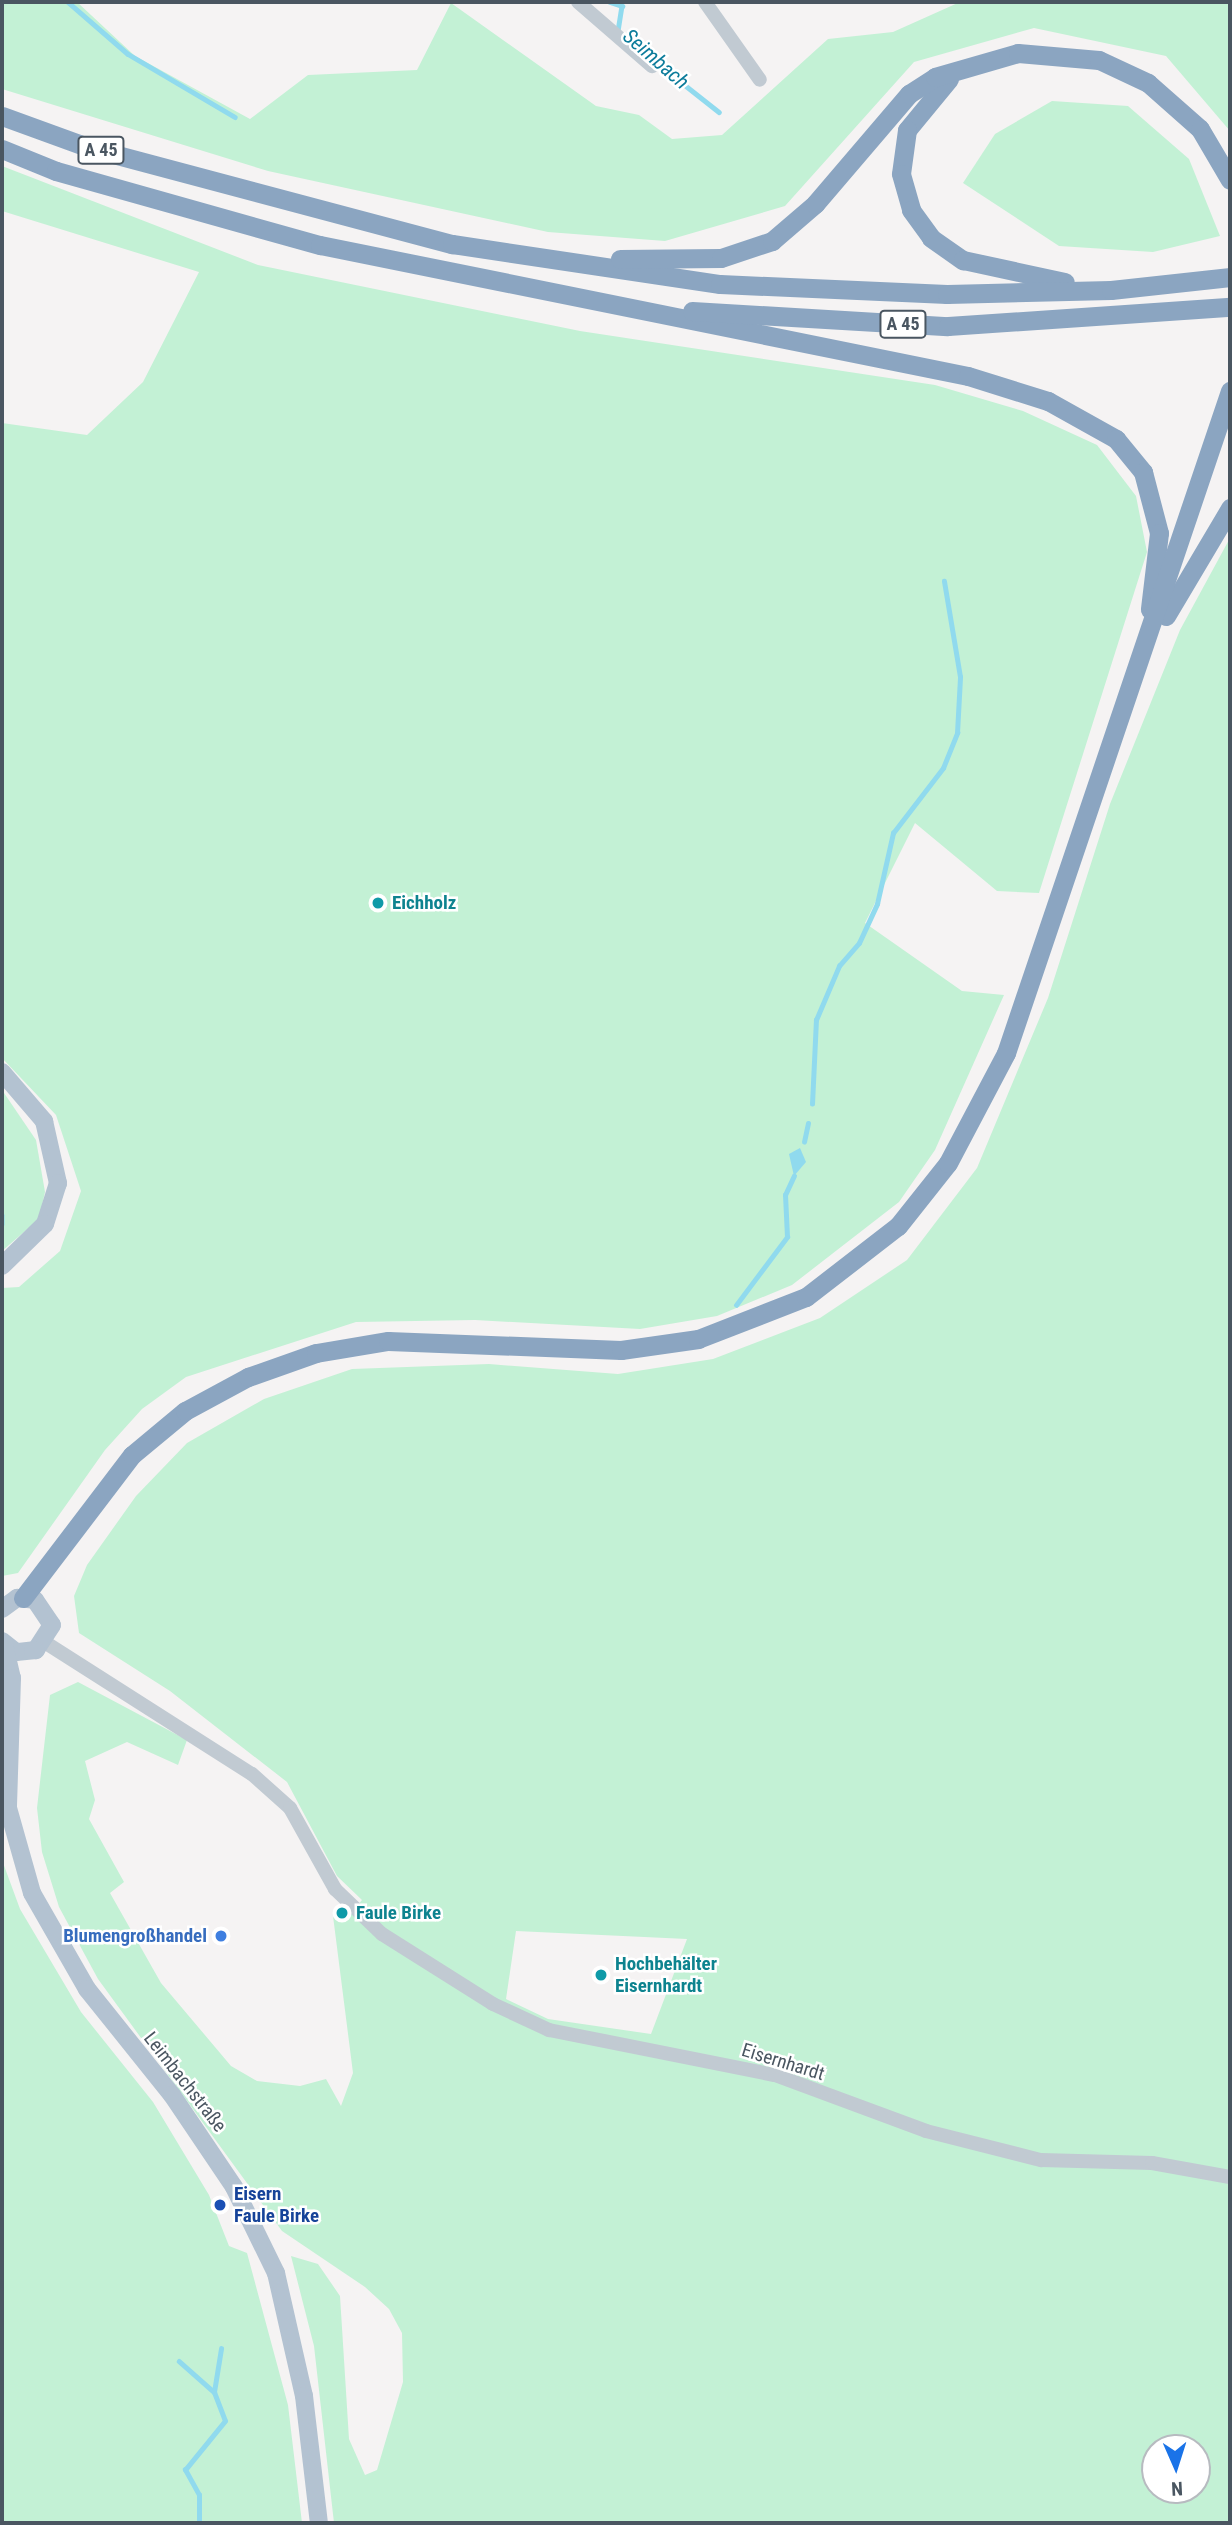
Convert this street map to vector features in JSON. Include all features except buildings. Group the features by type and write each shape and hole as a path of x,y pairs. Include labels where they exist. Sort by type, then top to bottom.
{"highway":[{"path":"510,254 694,261 748,252 772,241 815,204 909,94 965,66 1046,52 1124,70 1190,117 1230,180"},
{"path":"965,66 934,91 906,130 901,174 917,220 941,246 975,265 1111,290"},
{"name":"A 45","path":"2,117 87,147 327,212 510,254 720,284 845,292 1111,290 1230,277"},
{"name":"A 45","path":"2,149 320,245 576,298 719,314 948,326 1230,307"},
{"path":"576,298 968,376 1048,401 1101,428 1137,462 1157,512 1158,554 1142,660"},
{"path":"15,1602 50,1566 86,1507 149,1440 215,1393 281,1363 388,1341 621,1350 698,1339 771,1314 870,1252 923,1197 989,1091 1142,660 1230,391"},
{"path":"1142,660 1230,508"}],"main road":[{"path":"2,1072 44,1121 58,1183 45,1224 2,1266"},
{"path":"12,1678 30,1652 46,1643 51,1618 15,1602"},
{"name":"Leimbachstraße","path":"3,1643 30,1652"},
{"name":"Leimbachstraße","path":"3,1643 12,1678 8,1808 32,1893 87,1989 206,2142 262,2243 290,2325 319,2523"}],"street":[{"path":"578,2 652,66"},
{"path":"705,2 760,80"},
{"name":"Eisernhardt","path":"46,1643 252,1774 290,1808 335,1889 382,1934 471,1990 549,2030 775,2075 926,2131 1041,2160 1152,2163 1230,2177"}],"green space":[{"path":"2,2 77,2 135,56 250,119 308,75 417,70 451,3 596,106 639,115 672,139 722,135 828,39 893,32 960,2 1230,2 1230,131 1166,56 1034,28 914,62 785,206 665,241 548,232 268,171 2,89"},
{"path":"1052,101 1128,106 1189,159 1220,236 1153,252 1059,246 963,183 995,134"},
{"path":"2,166 258,265 580,331 935,385 1023,411 1097,445 1136,496 1147,552 1039,893 997,891 915,823 865,923 962,991 1004,995 935,1150 899,1202 792,1285 717,1316 640,1329 475,1320 356,1322 186,1377 142,1409 105,1450 18,1573 2,1576 2,1288 19,1287 60,1251 81,1191 56,1115 2,1058 2,423 87,435 143,382 199,272 2,211"},
{"path":"1230,538 1230,2523 334,2523 314,2346 291,2256 318,2264 340,2296 349,2439 365,2475 377,2470 403,2382 402,2333 389,2309 365,2287 282,2231 98,1979 59,1907 42,1852 37,1808 50,1695 78,1682 187,1740 178,1765 127,1742 85,1761 95,1800 89,1819 124,1882 110,1893 161,1983 231,2066 257,2081 300,2086 326,2079 341,2106 353,2073 333,1916 350,1914 362,1900 337,1876 287,1782 170,1691 79,1633 74,1596 87,1565 136,1496 187,1443 264,1399 352,1369 489,1364 618,1374 713,1359 820,1318 907,1260 977,1168 1048,998 1110,804 1180,630","holes":["516,1931 687,1939 651,2034 548,2019 506,1999"]},
{"path":"2,1090 36,1140 45,1192 39,1219 2,1251"},
{"path":"2,1860 20,1909 81,2012 153,2102 209,2195 229,2246 247,2253 288,2405 302,2523 2,2523"}],"water":[{"path":"800,1148 806,1162 794,1176 789,1154"}],"waterway":[{"path":"68,2 128,54 235,117"},
{"name":"Seimbach","path":"610,2 622,6 618,30"},
{"name":"Seimbach","path":"657,63 719,112"},
{"path":"812,1104 816,1020 839,966 859,943 877,904 893,833 943,768 957,733 960,677 944,581"},
{"path":"804,1142 808,1123"},
{"path":"736,1305 787,1237 785,1195 794,1176"},
{"path":"2,1215 2,1224"},
{"path":"199,2523 199,2495 185,2470 225,2421 214,2392 221,2349"},
{"path":"179,2361 214,2392"}],"place":[{"name":"Eichholz","path":"378,903"},
{"name":"Faule Birke","path":"342,1913"},
{"name":"Blumengroßhandel","path":"221,1936"},
{"name":"Hochbehälter Eisernhardt","path":"601,1975"},
{"name":"Eisern Faule Birke","path":"220,2205"}]}
